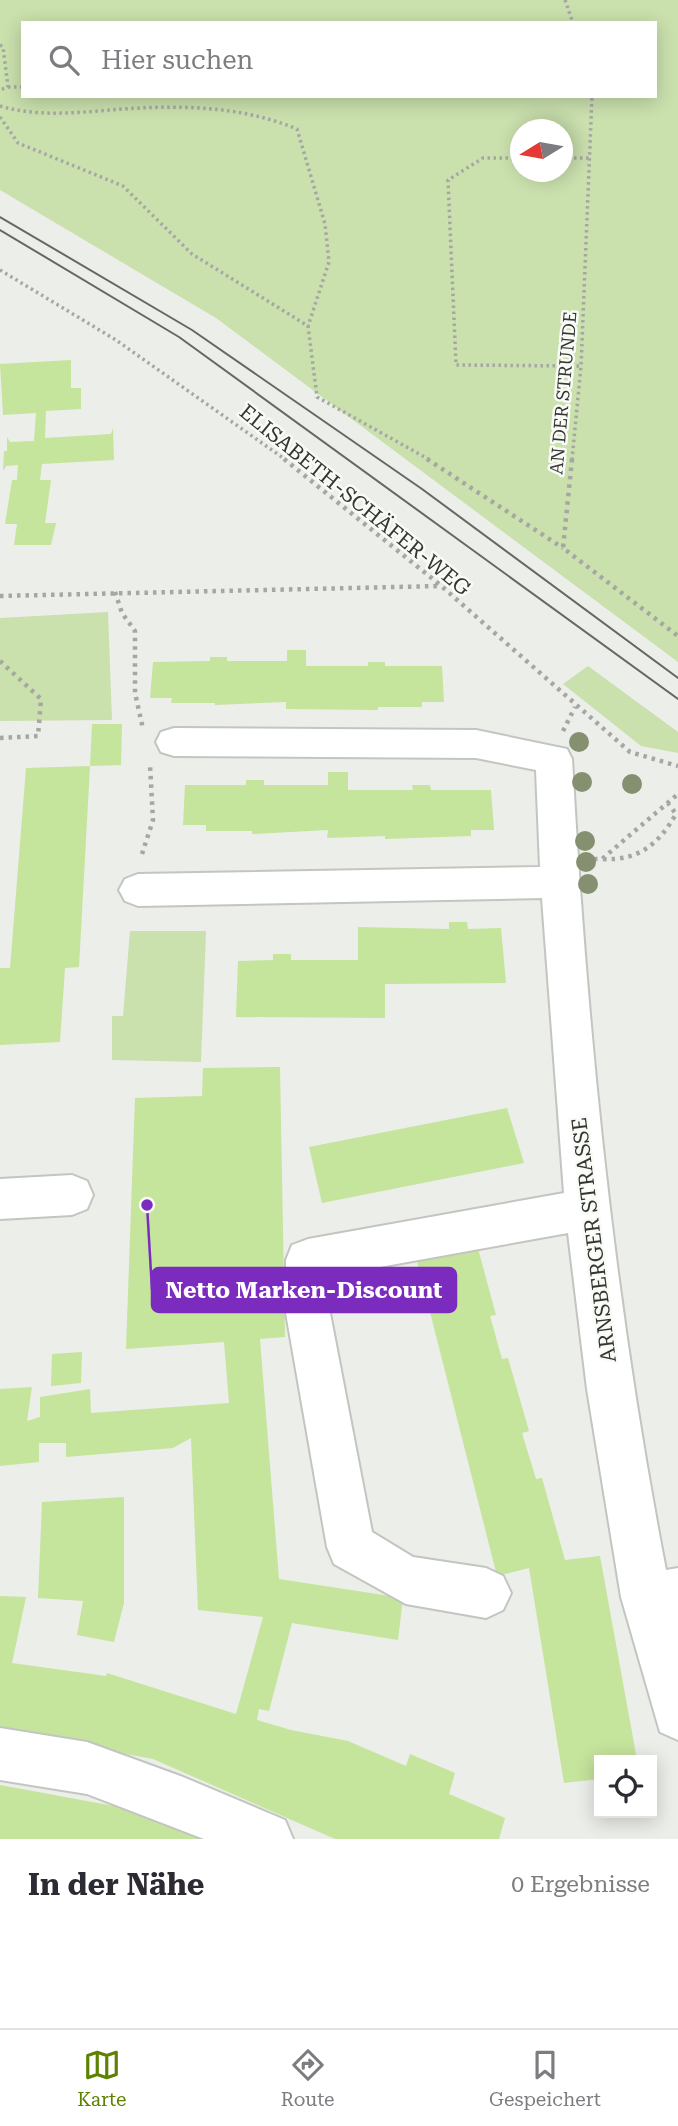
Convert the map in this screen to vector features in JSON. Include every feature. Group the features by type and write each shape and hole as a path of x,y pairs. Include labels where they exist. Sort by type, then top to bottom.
{"street":[{"name":"ARNSBERGER STRASSE","path":"162,742 476,744 554,760 559,882 587,1211 601,1319 662,1596 678,1714"},
{"path":"138,890 559,882"},
{"path":"0,1199 72,1195"},
{"path":"486,1593 406,1580 351,1547 308,1313 308,1260 546,1215 587,1211"},
{"path":"0,1754 87,1768 183,1803 266,1839"}],"path":[{"path":"565,0 572,21"},
{"path":"0,46 3,47 8,87"},
{"path":"0,90 21,87"},
{"name":"AN DER STRUNDE","path":"563,548 581,366 592,98"},
{"path":"0,106 52,114 145,108 214,109 271,116 297,129 325,224 329,262 308,326 317,397 423,456 563,548 678,636"},
{"path":"0,117 18,143 123,186 191,254 308,326"},
{"path":"510,158 483,158 448,180 456,365 581,366"},
{"path":"573,158 590,158"},
{"name":"ELISABETH-SCHÄFER-WEG","path":"0,271 111,334 176,378 371,528 630,752 678,766"},
{"path":"0,596 441,586"},
{"path":"115,592 122,613 135,631 135,706 162,742 155,823 152,836 139,860 138,890"},
{"path":"0,661 41,699 38,736 0,738"},
{"path":"616,847 678,794"},
{"path":"602,859 625,860 665,833 676,814 668,803"}],"green space":[{"path":"0,0 678,0 678,662 216,318 0,190"},
{"path":"108,612 112,720 0,721 0,618"},
{"path":"588,666 678,732 678,753 641,746 563,684"},
{"path":"130,931 206,931 201,1062 112,1060 112,1016 123,1016"}],"building":[{"path":"71,360 71,388 81,388 81,409 46,411 45,438 111,434 113,428 114,460 42,464 40,480 51,480 45,523 56,523 51,545 14,545 17,524 5,524 12,480 17,480 18,465 6,466 3,471 4,451 7,451 7,437 10,442 34,441 36,413 3,415 0,364"},
{"path":"287,650 306,650 306,666 368,666 368,662 385,662 385,666 442,666 444,702 422,702 422,707 378,707 378,710 286,709 286,702 215,705 171,703 172,698 150,698 153,662 210,661 210,657 227,657 227,661 287,661"},
{"path":"92,724 122,724 121,765 90,766"},
{"path":"90,766 79,967 65,968 60,1042 0,1045 0,968 10,968 26,768"},
{"path":"328,772 348,772 348,790 413,790 412,785 430,785 431,790 491,790 494,830 471,830 471,836 385,839 385,836 327,838 328,830 252,834 252,831 206,831 206,825 183,825 185,785 246,785 246,780 264,780 264,785 328,785"},
{"path":"449,922 467,922 468,929 501,928 506,983 385,984 385,1018 236,1017 238,961 273,960 273,954 291,954 291,960 358,960 358,927 449,929"},
{"path":"280,1067 285,1337 260,1339 279,1579 403,1598 398,1640 292,1623 269,1711 259,1709 257,1720 348,1741 406,1766 410,1754 455,1773 449,1794 505,1818 499,1839 335,1839 153,1759 0,1731 0,1596 26,1597 12,1663 106,1676 107,1673 236,1714 263,1617 198,1610 191,1438 173,1448 66,1457 66,1443 39,1443 39,1462 0,1466 0,1389 32,1387 27,1421 40,1417 40,1397 90,1389 91,1413 229,1403 224,1342 126,1349 135,1098 202,1096 203,1068"},
{"path":"507,1108 524,1163 322,1203 309,1147"},
{"path":"477,1245 496,1315 490,1316 502,1359 508,1358 529,1431 522,1433 536,1479 542,1478 565,1560 600,1556 636,1755 594,1755 594,1780 564,1783 529,1568 497,1576 416,1257"},
{"path":"82,1352 81,1383 51,1386 52,1354"},
{"path":"124,1497 124,1603 114,1642 77,1635 83,1601 38,1598 42,1502"},
{"path":"0,1785 141,1811 202,1839 0,1839"}],"tram line":[{"path":"0,217 192,330 422,489 678,678"},
{"path":"0,230 179,337 678,699"}],"place":[{"name":"Netto Marken-Discount","path":"147,1205"}]}
